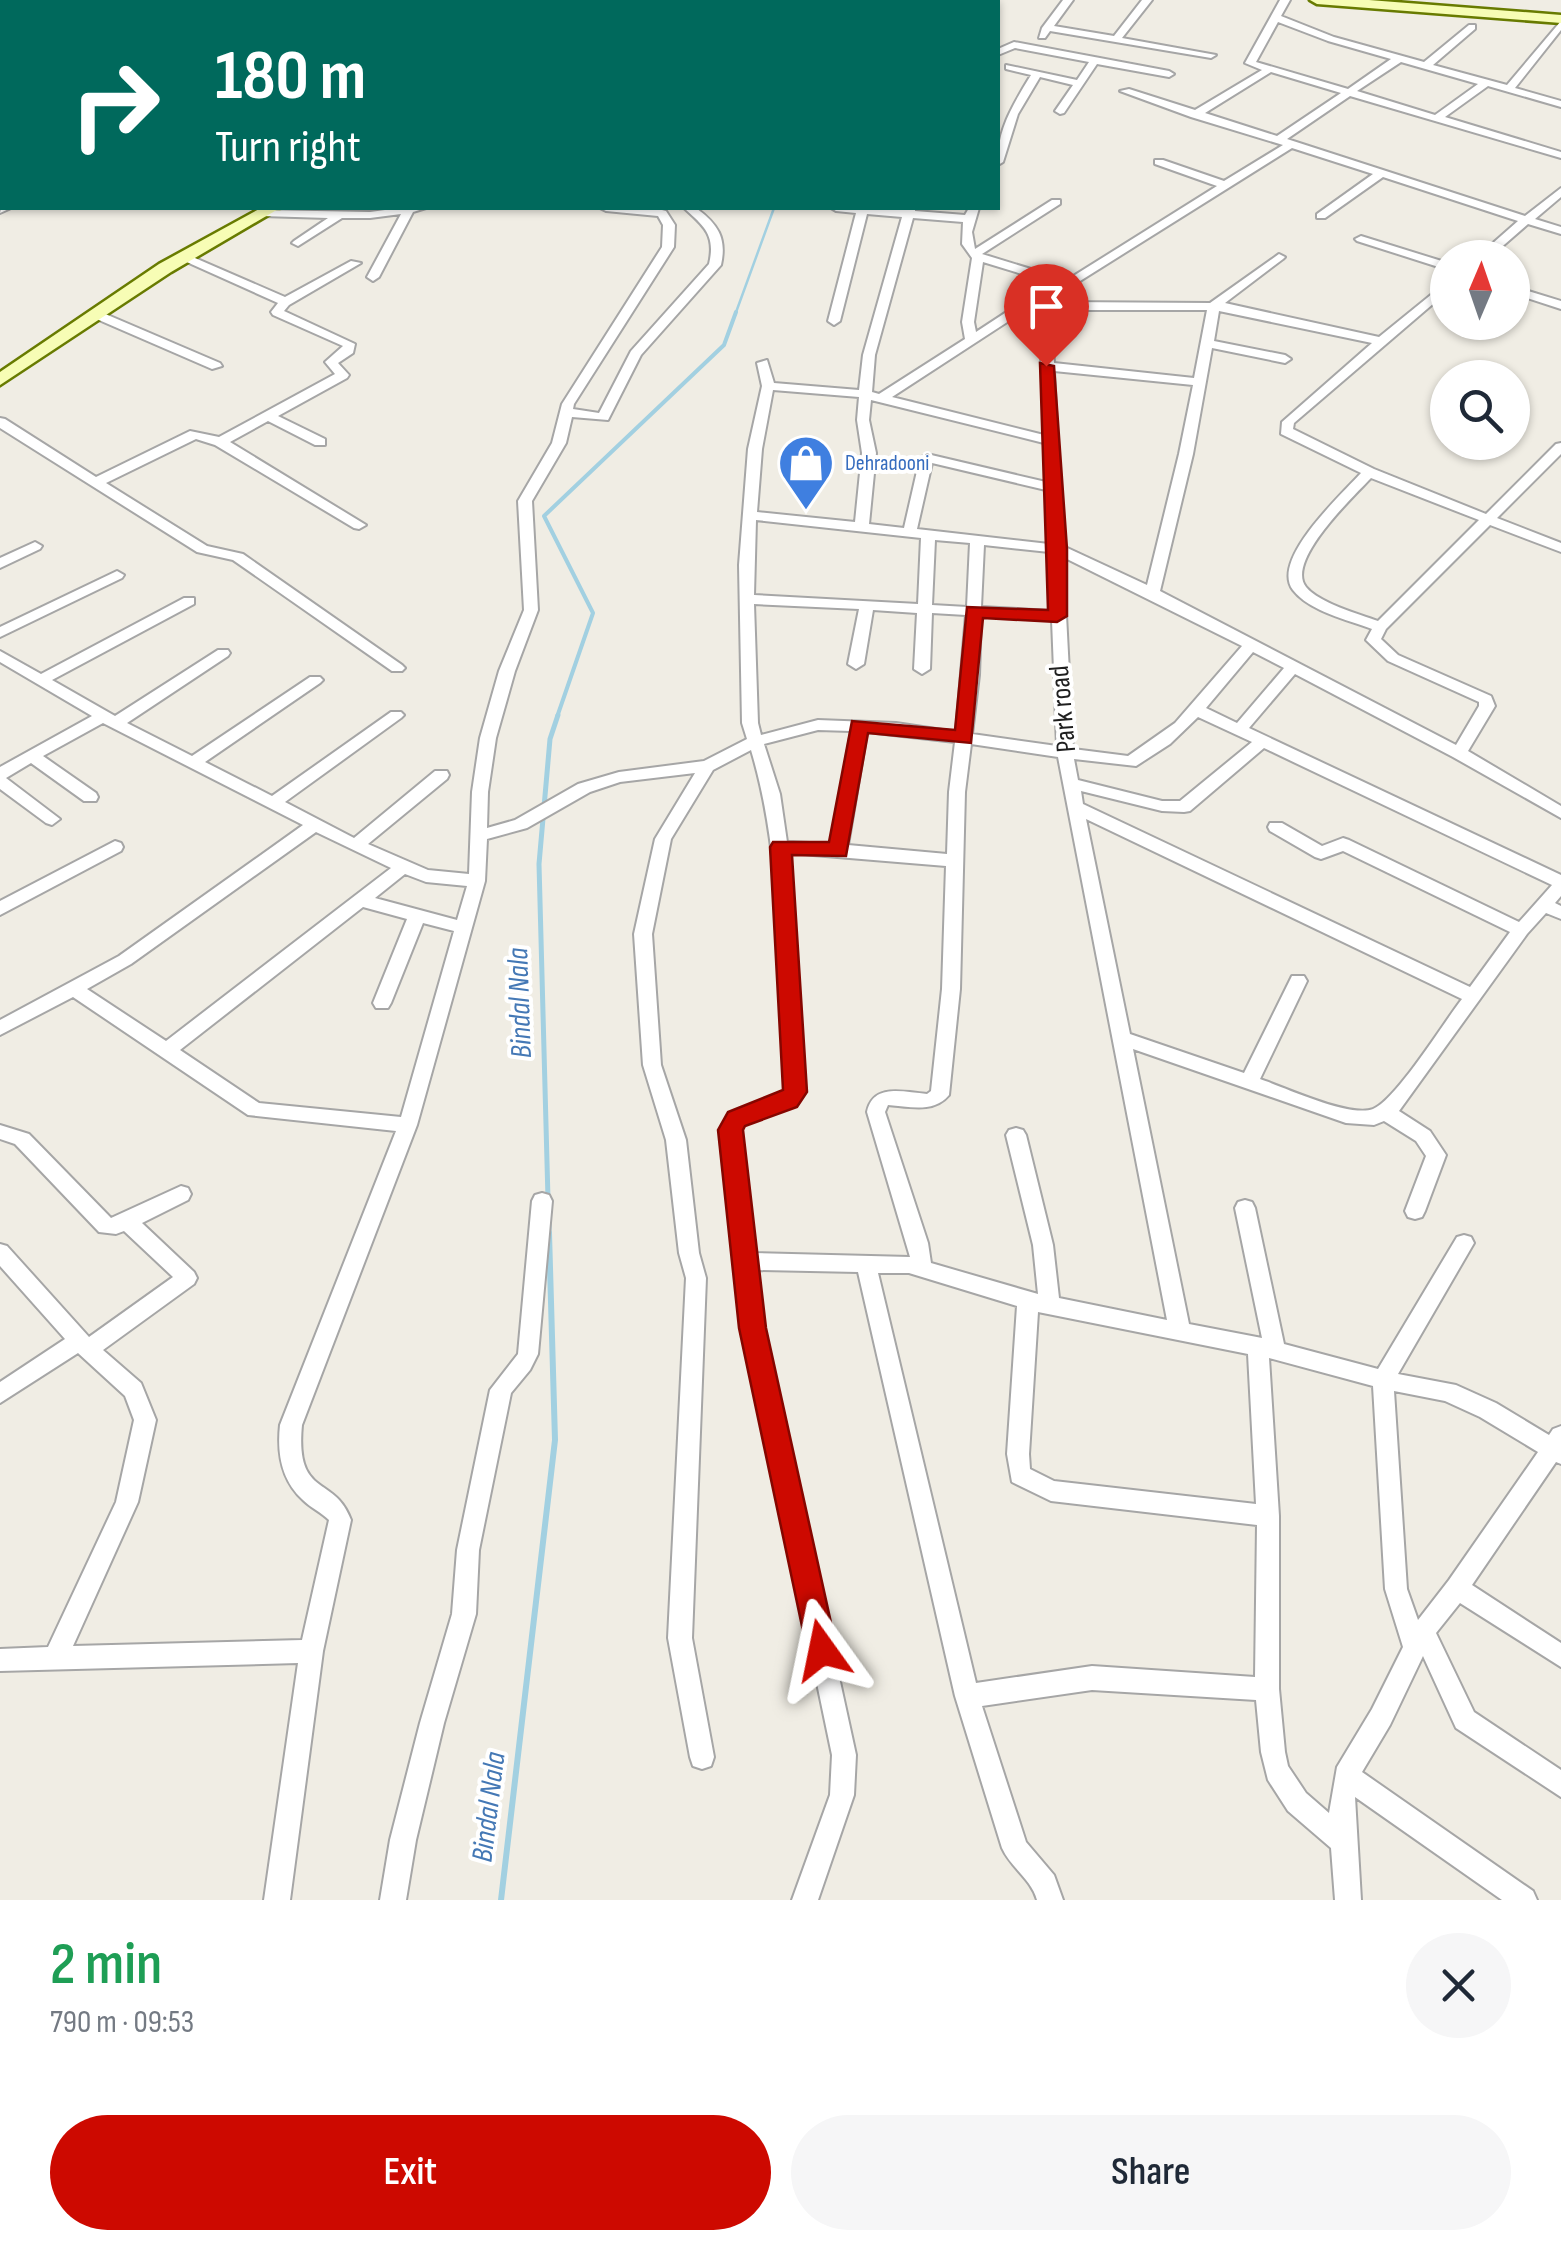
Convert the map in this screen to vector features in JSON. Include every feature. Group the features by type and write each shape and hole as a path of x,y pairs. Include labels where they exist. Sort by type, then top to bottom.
{"street":[{"path":"1000,79 1034,48 1068,0"},
{"path":"1117,38 1147,0"},
{"path":"1285,0 1248,61 1561,156"},
{"path":"1317,0 1467,6 1561,22 1509,89"},
{"path":"1274,17 1398,59 1561,104"},
{"path":"1425,66 1472,27"},
{"path":"1046,28 1211,55"},
{"path":"1000,51 1011,44 1169,74"},
{"name":"Park road","path":"1180,1331 1125,1038 1084,864 1065,752 1046,330 1054,306 1066,288 1227,186 1398,59"},
{"path":"1060,111 1095,60"},
{"path":"1010,67 1078,83"},
{"path":"1195,115 1268,70"},
{"path":"1000,156 1013,114 1037,73"},
{"path":"1436,119 1486,83"},
{"path":"1125,91 1561,232"},
{"path":"1159,162 1227,186"},
{"path":"1322,216 1381,174"},
{"path":"1502,240 1561,191"},
{"path":"975,256 1056,202"},
{"path":"0,380 257,210"},
{"path":"0,367 138,272 257,210"},
{"path":"272,210 339,215 402,210"},
{"path":"373,277 413,210"},
{"path":"277,1900 311,1651 340,1520 338,1511 296,1478 289,1461 291,1424 408,1124 477,882 477,836 488,738 507,671 531,610 525,502 559,443 565,412 668,247 669,225 662,213 628,210"},
{"path":"565,412 598,418 606,414 636,354 716,265 720,236 716,228 693,210"},
{"path":"834,321 862,210 971,213 967,248 975,256 1066,288"},
{"path":"862,525 869,441 863,420 864,394 875,327 909,210"},
{"path":"298,243 339,215"},
{"path":"1361,238 1430,261"},
{"path":"972,341 968,322 975,256"},
{"path":"184,257 284,302"},
{"path":"1152,593 1214,306 1280,257"},
{"path":"220,442 340,378 342,372 330,362 350,348 277,312 284,302 354,263"},
{"path":"882,398 1044,293 1066,288"},
{"path":"1530,295 1561,306"},
{"path":"1430,298 1378,340 1285,426 1290,436 1369,472 1561,548"},
{"path":"1054,306 1214,306 1378,340"},
{"path":"96,314 216,366"},
{"path":"1206,344 1285,359"},
{"path":"764,363 768,386 755,450 750,515 750,722 772,794 780,847 795,1092 789,1100 736,1119 730,1130 764,1385 844,1756 842,1796 805,1900"},
{"path":"1046,366 1199,382"},
{"path":"768,386 864,394 1050,440"},
{"path":"269,416 320,442"},
{"path":"0,422 202,548 238,557 396,668"},
{"path":"96,482 194,434 206,434 359,525"},
{"path":"1458,753 1487,706 1486,699 1378,649 1373,640 1380,627 1561,447"},
{"path":"910,530 929,458 1053,488"},
{"path":"1369,472 1302,548 1293,575 1298,587 1309,596 1380,627"},
{"path":"750,515 1058,549 1152,593 1248,647 1458,753 1561,813"},
{"path":"922,669 928,534"},
{"path":"922,1269 918,1243 876,1112 878,1103 885,1098 929,1102 940,1095 951,988 956,792 964,738 977,540"},
{"path":"0,564 35,546"},
{"path":"0,633 117,575"},
{"path":"748,599 1057,616"},
{"path":"41,680 190,601"},
{"path":"856,664 867,606"},
{"path":"477,836 508,829 584,788 618,777 707,766 756,741 818,725 860,725 1130,762 1145,755 1195,709 1248,647"},
{"path":"0,774 110,719 223,653"},
{"path":"0,656 110,719 356,845 438,878 477,882"},
{"path":"1239,730 1293,667"},
{"path":"192,762 315,680"},
{"path":"1125,1038 1346,1116 1363,1119 1386,1113 1521,930 1561,884 1195,709"},
{"path":"274,803 396,715"},
{"path":"839,850 860,725"},
{"path":"1072,784 1162,806 1184,807 1263,741"},
{"path":"32,756 90,797"},
{"path":"702,1756 680,1638 696,1278 689,1252 676,1140 652,1065 643,934 663,839 707,766"},
{"path":"356,845 441,775"},
{"path":"0,782 52,819"},
{"path":"1076,807 1472,996"},
{"path":"0,1028 125,960 316,824"},
{"path":"1276,827 1321,853 1343,844 1521,930"},
{"path":"0,909 115,847"},
{"path":"780,847 955,861"},
{"path":"166,1050 403,867"},
{"path":"362,900 464,928"},
{"path":"1542,904 1561,914"},
{"path":"382,1004 417,915"},
{"path":"1249,1081 1298,981"},
{"path":"73,988 255,1110 408,1124"},
{"path":"1386,1113 1423,1136 1436,1155 1414,1211"},
{"path":"0,1132 22,1139 106,1226 127,1222 181,1194"},
{"path":"1016,1135 1043,1245 1018,1454 1020,1475 1051,1491 1268,1516"},
{"path":"393,1900 403,1840 432,1722 464,1614 468,1550 502,1390 508,1378 525,1364 528,1354 542,1201"},
{"path":"1245,1208 1267,1348 1267,1689 1277,1770 1297,1802 1343,1841"},
{"path":"0,1394 187,1278 127,1222"},
{"path":"1464,1244 1383,1380 1396,1589 1465,1720 1561,1785"},
{"path":"0,1252 84,1345 133,1390 145,1420 127,1502 56,1657"},
{"path":"746,1261 922,1269 1039,1302 1267,1348 1466,1399 1558,1446 1419,1639 1382,1716 1346,1776 1341,1792 1348,1900"},
{"path":"866,1264 967,1696 1015,1848 1022,1860 1046,1881 1050,1900"},
{"path":"1456,1588 1561,1656"},
{"path":"0,1660 311,1651"},
{"path":"967,1696 1092,1678 1267,1689"},
{"path":"1346,1776 1524,1900"}],"waterway":[{"name":"Bindal Nala","path":"735,315 773,210"},
{"name":"Bindal Nala","path":"557,717 593,613 544,516 724,345 736,312"},
{"name":"Bindal Nala","path":"548,1199 539,864 550,739 558,715"},
{"name":"Bindal Nala","path":"549,1225 549,1233"},
{"name":"Bindal Nala","path":"501,1900 555,1440 549,1233"}],"place":[{"name":"Dehradooni","path":"806,512"}],"route":[{"path":"822,1650 753,1328 730,1130 736,1119 789,1100 795,1092 780,847 839,850 860,725 964,738 974,612 1057,616 1058,549 1046,366"}]}
